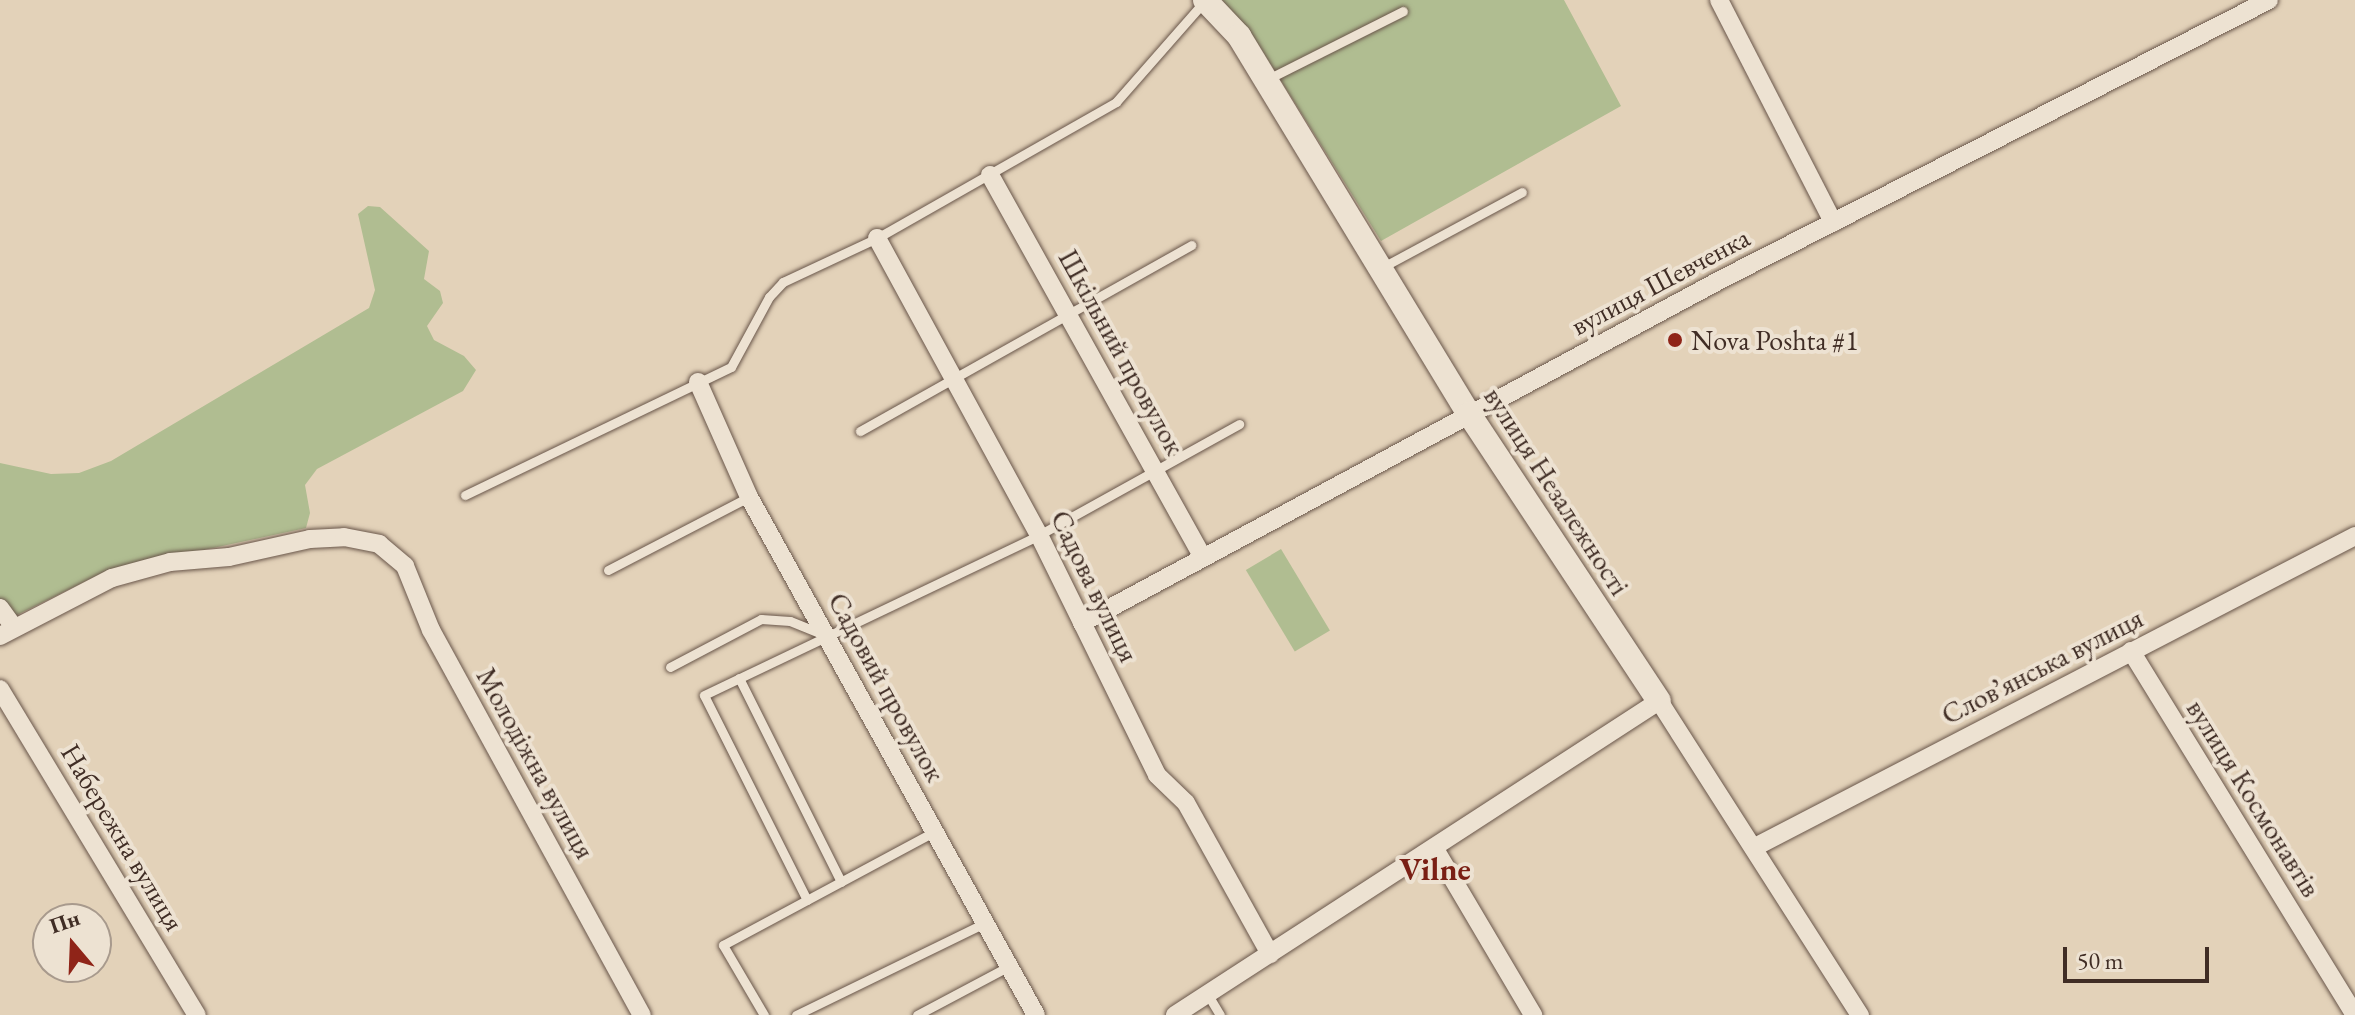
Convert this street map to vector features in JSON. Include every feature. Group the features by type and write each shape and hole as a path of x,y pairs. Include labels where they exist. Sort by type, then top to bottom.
{"street":[{"name":"вулиця Незалежності","path":"1205,0 1239,36 1469,414 1755,847 1860,1015"},
{"path":"1719,0 1833,222"},
{"name":"вулиця Шевченка","path":"1082,623 1833,222 2269,0"},
{"name":"Шкільний провулок","path":"990,175 1157,469 1203,558"},
{"name":"Садова вулиця","path":"877,238 1039,535 1157,775 1186,803 1270,954"},
{"name":"Садовий провулок","path":"698,382 749,497 1036,1015"},
{"name":"Словʼянська вулиця","path":"1755,847 2355,536"},
{"name":"Молодіжна вулиця","path":"7,632 112,578 170,562 229,557 310,539 344,537 379,544 405,566 431,630 642,1015"},
{"path":"0,608 7,632"},
{"name":"вулиця Космонавтів","path":"2131,651 2355,1015"},
{"name":"Набережна вулиця","path":"0,689 197,1015"},
{"path":"1175,1015 1659,701"},
{"path":"1435,849 1533,1015"}],"lane":[{"path":"465,495 731,367 769,297 783,282 877,238 1116,102 1205,0"},
{"path":"1265,80 1403,11"},
{"path":"1381,268 1522,192"},
{"path":"860,431 1191,245"},
{"path":"807,900 704,695 1039,535 1239,424"},
{"path":"608,570 749,497"},
{"path":"670,667 761,619 790,621 826,636"},
{"path":"739,678 841,882"},
{"path":"764,1015 723,945 935,832"},
{"path":"796,1015 985,923"},
{"path":"917,1015 1009,966"},
{"path":"1208,995 1220,1015"}],"green space":[{"path":"1222,0 1564,0 1621,106 1381,241 1250,31"},
{"path":"368,206 380,207 429,251 424,279 440,291 443,303 427,326 434,340 464,356 476,370 463,391 317,469 305,485 310,513 306,528 106,571 13,617 0,599 0,463 51,474 79,473 111,461 369,308 375,290 358,214"},
{"path":"1281,549 1330,630 1295,652 1246,570"}],"place":[{"name":"Nova Poshta #1","path":"1675,340"}],"district":[{"name":"Vilne","path":"1435,869"}]}
